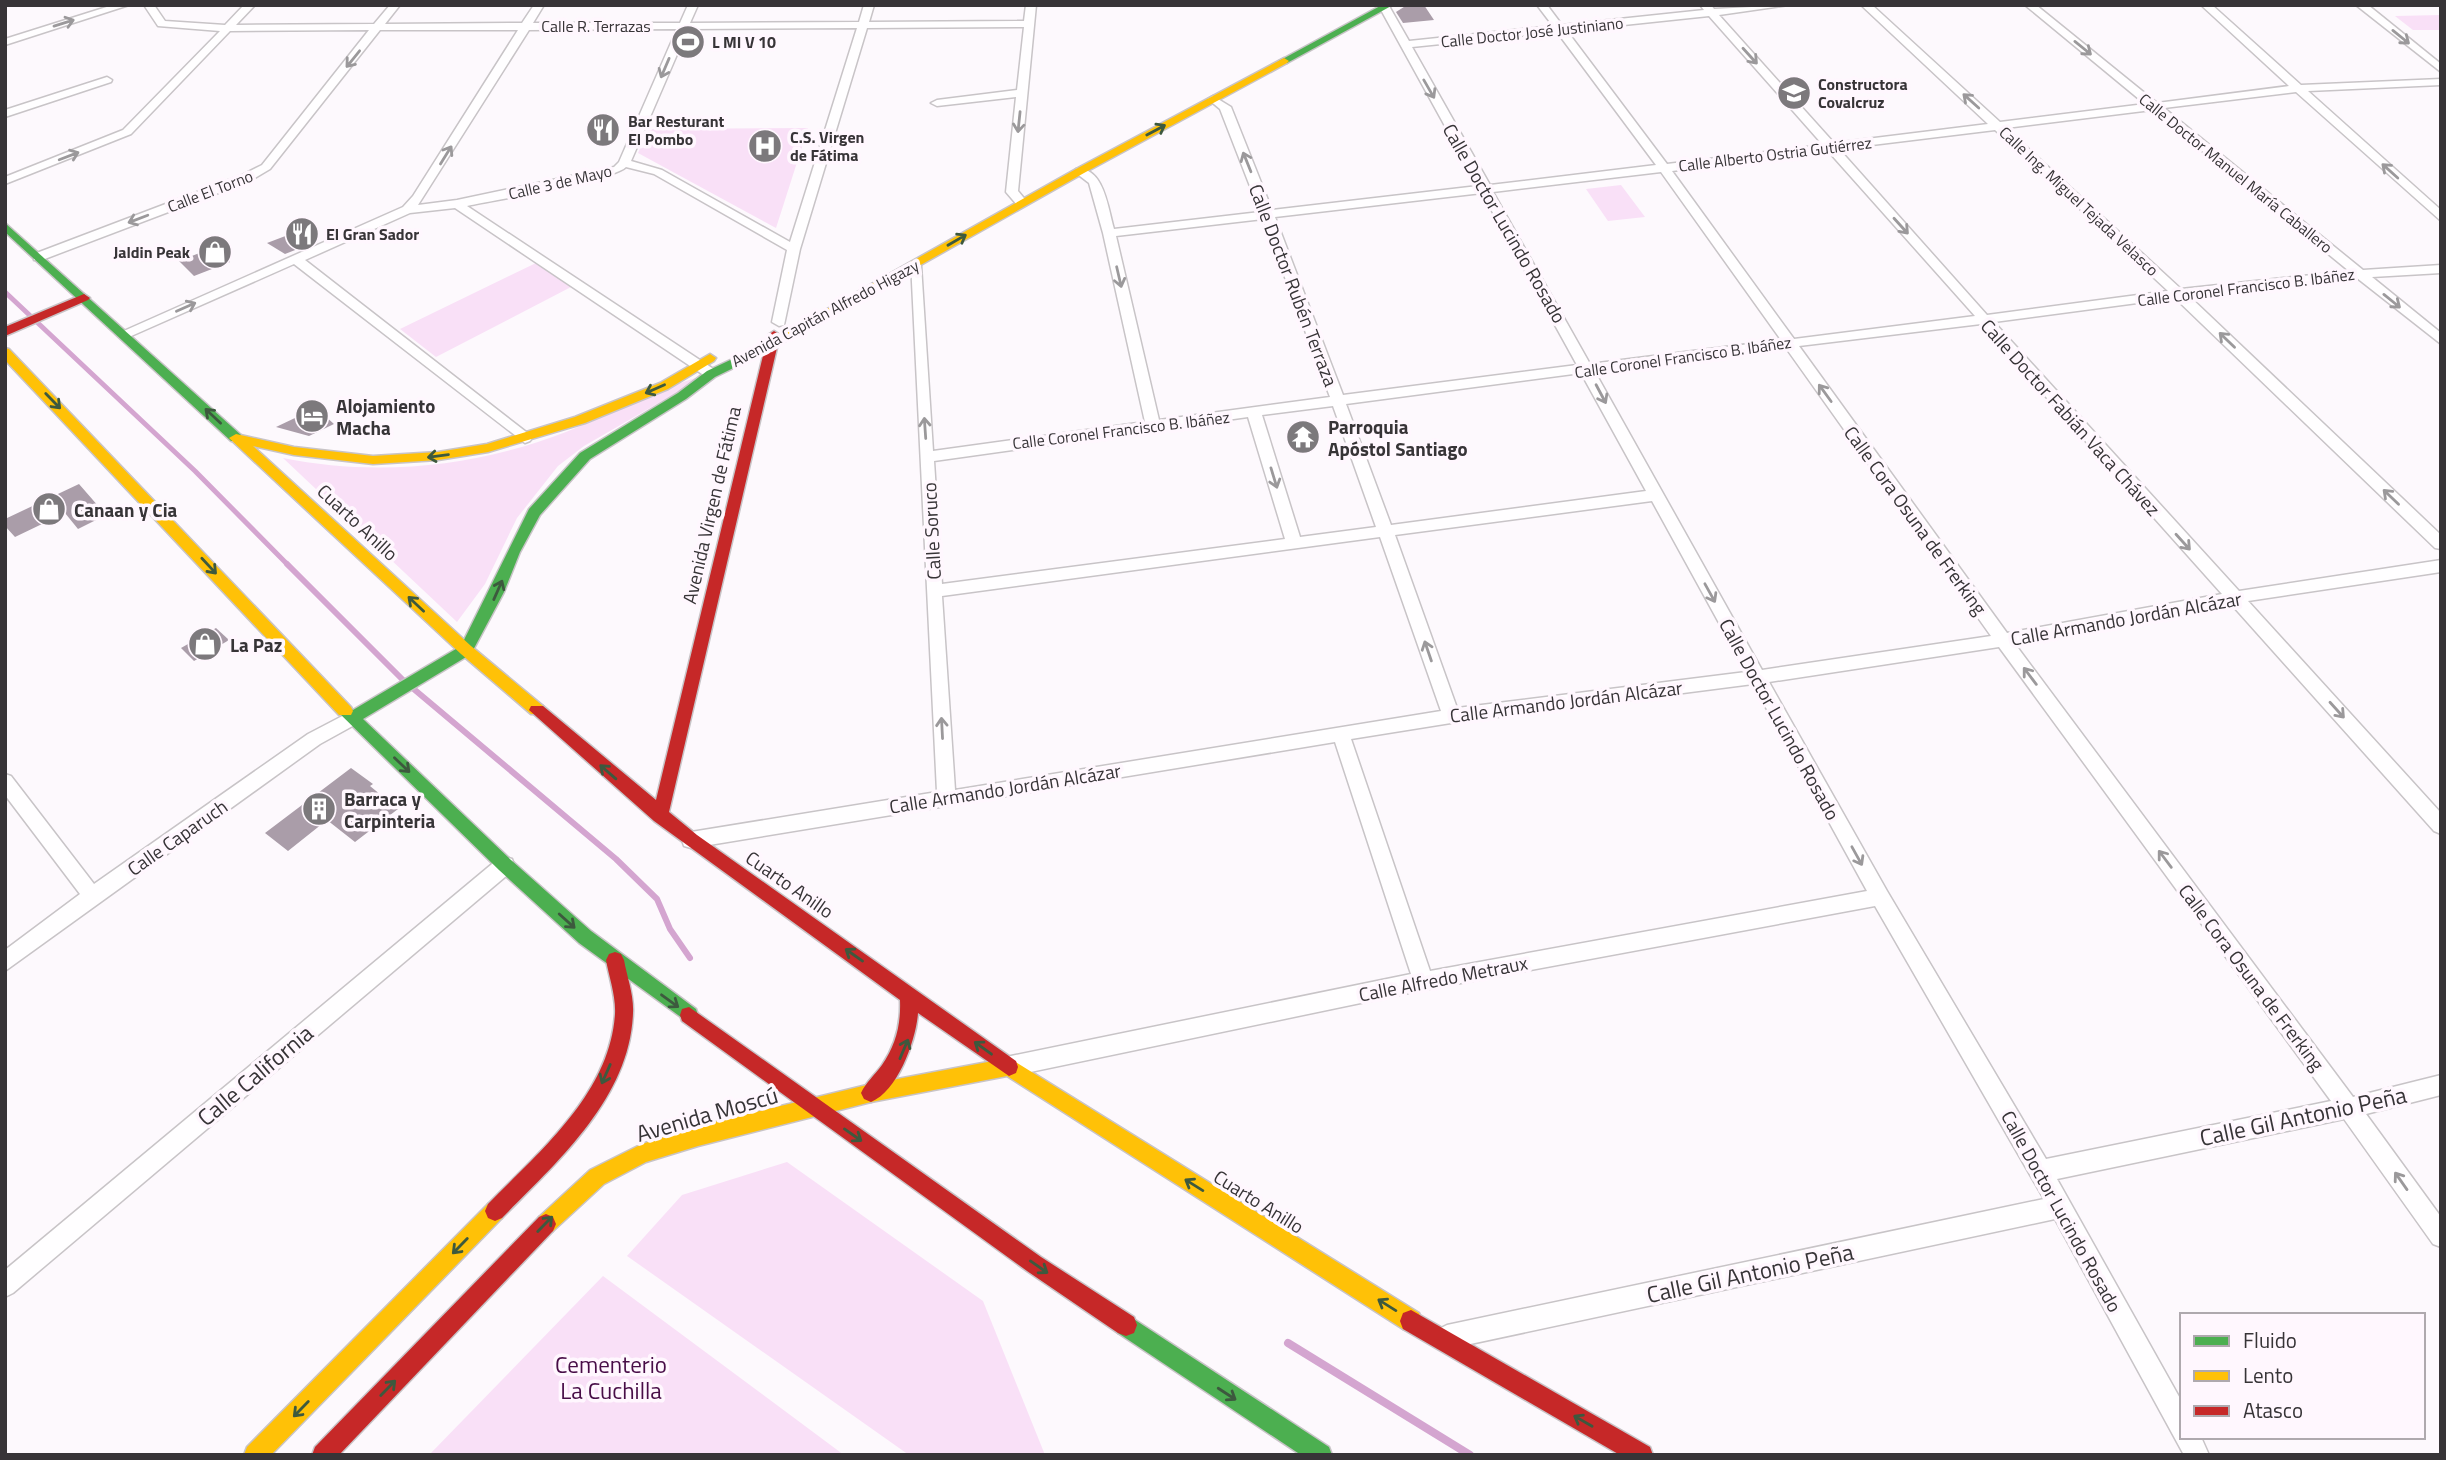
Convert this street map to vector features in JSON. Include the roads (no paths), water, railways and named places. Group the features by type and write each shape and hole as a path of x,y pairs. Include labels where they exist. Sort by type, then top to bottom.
{"main road":[{"name":"Avenida Capitán Alfredo Higazy","path":"352,718 466,650 498,592 513,552 534,512 557,484 585,456 682,396 704,369 779,322 1017,197 1355,13 1387,6"},
{"name":"Avenida Capitán Alfredo Higazy","path":"236,438 294,451 373,460 438,456 525,438 580,420 704,369 769,346 915,265 1017,197 1080,171 1213,99 1355,13"},
{"name":"Cuarto Anillo","path":"5,226 466,650 691,840 1008,1067 1440,1339 1642,1455"},
{"path":"5,332 84,298"},
{"name":"Avenida Virgen de Fátima","path":"660,816 769,346 779,322"},
{"path":"5,352 352,718 505,865 615,960 815,1108 1034,1264 1321,1455"},
{"path":"260,1452 562,1142 595,1099 614,1056 624,1014 615,960"},
{"path":"871,1093 888,1076 902,1056 912,1014 909,994"},
{"name":"Avenida Moscú","path":"323,1455 558,1210 597,1177 642,1154 687,1139 871,1093 1008,1067"}],"street":[{"path":"5,42 124,5"},
{"name":"Calle R. Terrazas","path":"149,5 162,24 229,27 1029,24"},
{"path":"5,181 122,136 250,5"},
{"name":"Calle El Torno","path":"38,257 246,178 266,167 395,5"},
{"path":"124,334 407,210 418,198 539,5"},
{"name":"Calle 3 de Mayo","path":"407,210 457,204 618,169 624,163 693,5"},
{"name":"Avenida Virgen de Fátima","path":"779,322 794,249 869,5"},
{"path":"1017,197 1022,93 1031,5"},
{"name":"Calle Cora Osuna de Frerking","path":"1542,5 1664,168 2003,640 2441,1236"},
{"name":"Calle Doctor José Justiniano","path":"1404,45 1560,29 1708,9 1784,5"},
{"name":"Calle Ing. Miguel Tejada Velasco","path":"1866,5 2179,294 2441,544"},
{"name":"Calle Doctor Manuel María Caballero","path":"2030,5 2441,340"},
{"path":"2206,5 2441,217"},
{"path":"2361,5 2441,69"},
{"name":"Calle Doctor Lucindo Rosado","path":"1387,6 1404,45 1588,370 1880,897 2042,1171 2180,1423"},
{"name":"Calle Doctor Fabián Vaca Chávez","path":"1708,9 2441,826"},
{"path":"5,114 107,80"},
{"name":"Calle Alberto Ostria Gutiérrez","path":"1109,233 1486,190 2299,88 2441,82"},
{"path":"937,103 1022,93"},
{"name":"Calle Doctor Rubén Terraza","path":"1213,99 1225,107 1268,214 1386,530 1451,716"},
{"path":"624,163 658,172 794,249"},
{"path":"1080,171 1094,181 1109,233 1153,424"},
{"path":"457,204 704,369"},
{"path":"296,259 525,438"},
{"name":"Calle Soruco","path":"915,265 946,796"},
{"name":"Calle Coronel Francisco B. Ibáñez","path":"927,457 1153,424 2179,294 2358,273 2441,270"},
{"path":"1255,413 1294,543"},
{"path":"934,591 1656,495"},
{"name":"Calle Armando Jordán Alcázar","path":"691,840 946,796 1451,716 1757,677 2003,640 2233,597 2441,566"},
{"name":"Calle Caparuch","path":"5,962 92,896 314,739 352,718"},
{"path":"1341,734 1423,981"},
{"path":"5,781 92,896"},
{"name":"Calle California","path":"5,1285 505,865"},
{"name":"Calle Alfredo Metraux","path":"1008,1067 1423,981 1880,897"},
{"name":"Calle Gil Antonio Peña","path":"2042,1171 2349,1108 2441,1085"},
{"name":"Calle Gil Antonio Peña","path":"1440,1339 2061,1207"},
{"path":"2189,1439 2197,1455"}],"waterway":[{"path":"5,292 195,471 289,566"},
{"path":"289,566 403,680 616,859 657,899 670,929 690,958"},
{"path":"1288,1343 1470,1455"}],"place":[{"name":"L MI V 10","path":"688,42"},
{"name":"Constructora Covalcruz","path":"1794,93"},
{"name":"Bar Resturant El Pombo","path":"603,130"},
{"name":"C.S. Virgen de Fátima","path":"765,146"},
{"name":"El Gran Sador","path":"302,234"},
{"name":"Jaldin Peak","path":"215,252"},
{"name":"Alojamiento Macha","path":"312,416"},
{"name":"Parroquia Apóstol Santiago","path":"1303,437"},
{"name":"Canaan y Cia","path":"49,509"},
{"name":"La Paz","path":"205,644"},
{"name":"Barraca y Carpinteria","path":"319,809"}],"park label":[{"name":"Cementerio La Cuchilla","path":"611,1377"}]}
